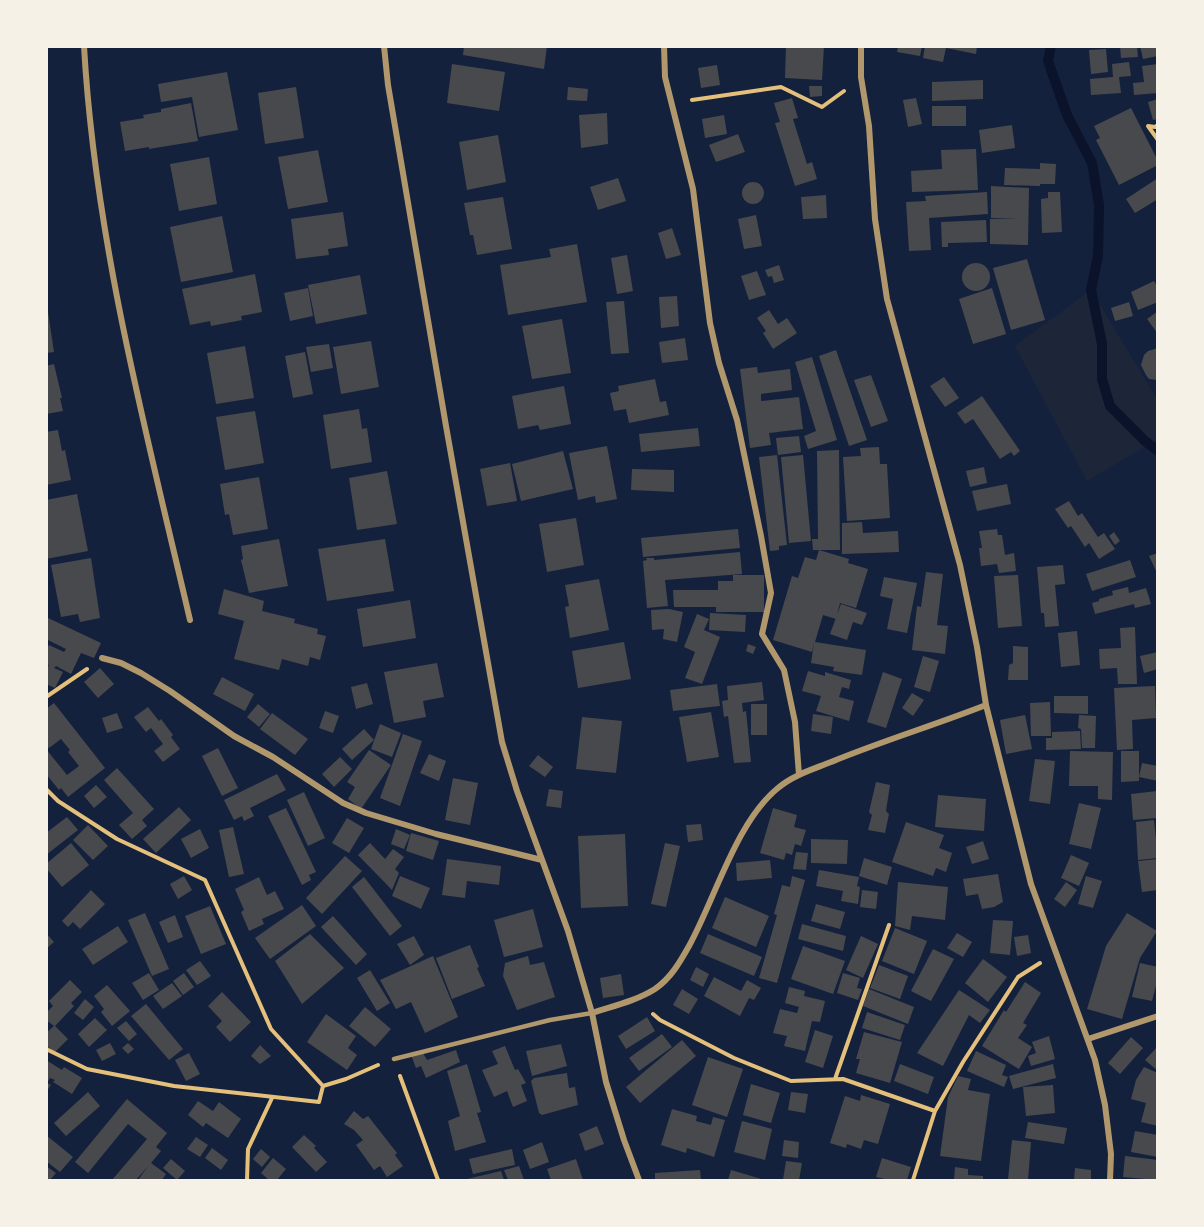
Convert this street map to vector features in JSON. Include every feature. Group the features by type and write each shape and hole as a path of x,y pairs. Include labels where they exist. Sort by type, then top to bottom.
{"street":[{"path":"84,46 87,100 103,215 130,363 190,620"},
{"path":"384,46 388,85 502,742 517,791 568,931 592,1013 606,1082 639,1180"},
{"path":"664,46 665,77 693,189 710,323 719,363 737,420 771,594 762,634 784,670 795,722 799,775"},
{"path":"861,46 861,77 869,126 875,219 887,299 901,357 940,485 960,565 986,705 1031,884 1095,1060 1105,1105 1111,1154 1110,1180"},
{"path":"102,658 121,663 141,673 234,736 343,802 366,813 436,834 542,860"},
{"path":"592,1013 637,999 657,988 678,967 701,926 713,895 743,833 758,810 778,787 799,775 854,753 986,705"},
{"path":"1088,1039 1158,1016"}],"lane":[{"path":"394,1059 550,1020 592,1013"}],"path":[{"path":"671,104 781,87 822,107 861,77"},
{"path":"1158,125 1148,126 1158,140"},
{"path":"46,697 102,658"},
{"path":"46,789 58,801 117,838 205,880 271,1029 323,1086"},
{"path":"835,1079 889,925"},
{"path":"913,1180 935,1111 963,1062 1018,976 1056,953"},
{"path":"637,999 660,1020 734,1058 791,1081 843,1079 935,1111"},
{"path":"46,1049 87,1068 174,1086 319,1102 323,1086"},
{"path":"323,1086 346,1080 394,1059 438,1180"},
{"path":"247,1180 248,1149 273,1098"}],"shaded area":[{"path":"1091,290 1157,399 1158,439 1087,481 1015,346"}],"building":[{"path":"464,46 547,46 544,69 463,55"},
{"path":"786,46 824,46 822,80 785,78"},
{"path":"898,46 922,46 920,56 897,52"},
{"path":"925,46 977,46 976,54 946,48 943,62 923,58"},
{"path":"1120,46 1137,46 1138,57 1121,58"},
{"path":"1140,46 1156,46 1158,56 1143,59"},
{"path":"1106,49 1108,72 1091,74 1089,50"},
{"path":"1129,62 1131,76 1119,77 1121,93 1091,95 1090,79 1113,77 1112,64"},
{"path":"452,64 505,72 499,111 447,103"},
{"path":"1158,64 1158,93 1134,95 1133,83 1144,82 1142,66"},
{"path":"717,65 720,85 701,88 698,68"},
{"path":"227,72 238,130 199,137 192,97 161,102 158,84"},
{"path":"983,80 983,99 932,101 932,82"},
{"path":"809,86 822,86 822,96 810,97"},
{"path":"296,87 304,138 265,144 258,93"},
{"path":"568,87 588,89 587,101 567,100"},
{"path":"792,98 798,118 793,119 807,164 812,162 817,179 795,186 775,123 780,122 774,103"},
{"path":"916,98 922,124 908,127 903,100"},
{"path":"1158,99 1158,119 1153,120 1148,102"},
{"path":"191,103 198,141 125,151 120,122 144,118 143,115 161,112 161,109"},
{"path":"932,106 966,106 966,126 932,126"},
{"path":"1131,108 1158,165 1119,185 1096,140 1100,138 1094,126"},
{"path":"607,113 608,144 581,148 579,115"},
{"path":"724,115 727,134 705,138 702,119"},
{"path":"1012,125 1015,148 982,153 979,130"},
{"path":"738,134 745,152 716,162 709,145"},
{"path":"498,135 506,182 467,190 459,142"},
{"path":"976,149 978,190 912,192 911,171 942,169 941,150"},
{"path":"318,150 328,202 288,209 278,157"},
{"path":"209,157 217,204 179,211 170,164"},
{"path":"1040,163 1056,164 1055,184 1004,185 1005,168 1040,169"},
{"path":"618,178 626,201 598,210 590,187"},
{"path":"1158,178 1158,199 1135,213 1126,199"},
{"path":"753,182 763,189 764,193 757,203 753,204 743,197 742,193 749,183"},
{"path":"991,186 1029,188 1028,245 990,244 990,219 1019,219 991,218"},
{"path":"987,192 988,214 929,218 931,250 909,251 906,202 926,201 925,196"},
{"path":"1048,192 1060,192 1062,232 1042,233 1041,199 1048,198"},
{"path":"826,195 827,218 803,219 801,197"},
{"path":"503,197 512,249 477,255 473,235 470,235 464,203"},
{"path":"343,212 348,246 328,249 329,255 296,259 291,219"},
{"path":"756,215 762,246 744,249 738,219"},
{"path":"222,216 233,272 181,282 170,227"},
{"path":"986,220 987,242 948,243 948,247 942,247 941,222"},
{"path":"672,228 681,255 666,259 658,233"},
{"path":"577,244 587,302 508,315 500,265 551,257 549,249"},
{"path":"627,255 633,291 617,294 611,258"},
{"path":"1027,259 1045,320 1011,330 993,268"},
{"path":"976,263 986,267 990,277 986,287 976,291 966,287 962,277 966,267"},
{"path":"779,265 784,280 774,283 772,276 768,277 765,270"},
{"path":"757,271 766,295 749,300 741,276"},
{"path":"255,274 262,312 241,316 242,320 211,326 210,321 190,325 182,289"},
{"path":"360,275 367,314 316,324 308,285"},
{"path":"1154,281 1158,288 1158,302 1138,310 1131,292"},
{"path":"308,288 313,316 290,321 284,293"},
{"path":"992,288 1006,334 973,344 959,299"},
{"path":"677,296 679,326 661,328 659,297"},
{"path":"624,301 629,353 611,354 606,302"},
{"path":"1129,302 1133,316 1115,321 1111,308"},
{"path":"769,310 778,324 787,318 797,333 773,349 763,333 766,331 757,318"},
{"path":"1158,311 1158,334 1147,319"},
{"path":"48,312 54,352 46,353 46,313"},
{"path":"562,319 571,373 532,379 522,326"},
{"path":"685,338 688,360 662,363 659,342"},
{"path":"371,341 379,387 341,394 333,347"},
{"path":"329,344 333,368 311,372 306,347"},
{"path":"245,346 254,398 216,404 207,353"},
{"path":"1158,348 1158,380 1149,379 1141,365 1148,351"},
{"path":"836,350 867,440 849,446 819,356"},
{"path":"305,352 313,394 293,398 285,356"},
{"path":"812,357 837,440 808,449 804,436 816,431 795,362"},
{"path":"54,364 63,411 46,414 46,366"},
{"path":"757,367 758,373 790,369 792,390 761,394 761,401 799,397 803,429 769,433 771,445 750,448 740,369"},
{"path":"871,375 888,421 871,427 854,380"},
{"path":"944,377 959,398 945,407 930,386"},
{"path":"655,379 660,402 666,401 669,415 629,423 626,409 614,411 610,393 619,391 618,386"},
{"path":"564,386 571,424 540,430 538,425 518,429 512,396"},
{"path":"982,396 1020,451 1014,456 1011,452 1000,459 973,419 965,424 957,413"},
{"path":"359,409 362,429 367,428 372,462 331,469 323,415"},
{"path":"255,411 264,463 225,470 216,417"},
{"path":"698,428 700,446 641,452 639,434"},
{"path":"58,430 71,480 46,485 46,432"},
{"path":"799,436 801,452 778,455 776,438"},
{"path":"607,446 617,499 596,503 595,496 578,500 569,453"},
{"path":"879,447 880,464 887,464 890,518 847,521 843,457 861,456 860,448"},
{"path":"839,450 840,550 813,550 812,539 818,539 817,451"},
{"path":"563,451 573,489 521,501 512,464"},
{"path":"777,455 787,545 779,546 779,550 770,551 759,457"},
{"path":"803,455 811,541 789,543 781,457"},
{"path":"510,463 517,501 487,506 480,469"},
{"path":"984,467 987,483 970,487 966,471"},
{"path":"632,469 674,470 674,492 631,490"},
{"path":"387,471 397,524 357,530 349,478"},
{"path":"259,477 268,529 233,535 229,514 225,515 220,484"},
{"path":"1007,484 1011,504 977,511 972,491"},
{"path":"77,494 88,551 46,559 46,500"},
{"path":"1069,501 1078,516 1082,513 1098,537 1104,533 1115,549 1099,559 1089,543 1085,547 1071,526 1068,528 1055,509"},
{"path":"576,518 584,565 547,572 539,524"},
{"path":"862,522 863,533 898,531 899,552 842,554 842,523"},
{"path":"738,529 740,548 643,557 641,538"},
{"path":"997,529 998,535 1002,535 1005,555 1014,553 1016,571 999,573 997,564 981,566 979,548 982,548 979,531"},
{"path":"1114,532 1120,541 1115,545 1109,536"},
{"path":"279,539 288,586 249,593 241,560 243,559 241,546"},
{"path":"385,539 394,591 327,601 318,549"},
{"path":"819,550 849,559 848,563 868,569 856,608 840,603 836,619 823,615 815,642 866,650 862,675 833,671 834,667 811,663 814,643 812,652 773,640 792,576 798,578 805,557 816,560"},
{"path":"740,552 742,574 665,580 668,606 647,608 643,561 647,560 646,558 654,558 654,560"},
{"path":"1158,553 1158,575 1149,556"},
{"path":"91,558 100,618 80,622 78,614 61,617 51,565"},
{"path":"1130,560 1136,577 1092,591 1086,574"},
{"path":"1063,565 1065,584 1055,585 1059,626 1045,627 1044,613 1041,613 1037,567"},
{"path":"926,572 943,574 937,625 948,626 945,654 912,650 917,606 921,607"},
{"path":"733,575 764,575 764,612 716,612 716,607 674,607 673,590 718,590 718,581 733,581"},
{"path":"1018,575 1022,626 998,628 994,576"},
{"path":"884,577 917,583 907,633 887,629 893,599 880,596"},
{"path":"599,579 609,630 570,638 565,607 569,606 565,585"},
{"path":"1128,587 1129,593 1146,588 1151,604 1135,608 1134,604 1095,614 1092,603 1113,595 1112,591"},
{"path":"224,589 264,601 262,611 295,619 294,623 318,629 317,634 326,636 320,660 310,657 308,666 282,659 279,670 234,659 244,621 218,614"},
{"path":"410,600 416,638 363,647 357,609"},
{"path":"841,604 867,613 862,625 853,622 847,640 830,634"},
{"path":"669,609 683,612 677,642 663,639 664,629 652,630 651,610"},
{"path":"710,613 746,615 745,632 709,630"},
{"path":"697,614 709,619 704,630 720,637 702,684 685,678 695,652 684,647"},
{"path":"46,617 101,643 94,658 81,653 71,674 56,666 54,668 63,672 55,688 46,684 46,670 49,665 46,664 46,650 49,645 64,652 66,649 46,639"},
{"path":"1135,627 1137,684 1118,684 1117,668 1100,669 1099,649 1121,648 1120,628"},
{"path":"1077,631 1080,665 1061,667 1058,633"},
{"path":"624,642 631,679 578,688 572,651"},
{"path":"748,644 756,647 753,654 746,651"},
{"path":"1013,646 1028,647 1028,680 1008,680 1009,665 1013,663"},
{"path":"1158,652 1158,669 1144,673 1140,656"},
{"path":"923,656 939,661 930,692 914,687"},
{"path":"437,663 444,697 423,701 426,717 394,723 384,672"},
{"path":"100,668 114,684 98,698 84,682"},
{"path":"808,671 825,676 825,672 851,680 849,689 842,687 839,697 854,701 849,721 816,711 821,696 802,691"},
{"path":"883,672 902,679 886,728 867,722"},
{"path":"222,677 254,694 245,711 213,694"},
{"path":"762,682 764,700 742,703 743,712 746,711 751,762 734,763 728,716 724,717 722,701 728,700 727,686"},
{"path":"367,683 373,704 356,709 351,687"},
{"path":"717,684 720,706 673,711 670,690"},
{"path":"1155,686 1156,718 1132,720 1133,749 1117,750 1114,688"},
{"path":"912,693 924,700 913,716 902,708"},
{"path":"1054,696 1088,696 1088,714 1054,713"},
{"path":"1050,702 1051,736 1031,736 1030,703"},
{"path":"54,703 105,768 68,797 46,774 46,749 67,775 79,766 61,739 49,748 46,745 46,709"},
{"path":"258,704 270,714 259,727 247,717"},
{"path":"751,704 767,704 767,735 751,735"},
{"path":"148,707 159,721 161,719 180,749 163,762 154,751 163,744 151,728 146,732 134,717"},
{"path":"325,711 339,716 333,733 319,728"},
{"path":"711,712 719,757 687,762 679,717"},
{"path":"117,713 123,728 107,733 102,718"},
{"path":"272,713 308,739 295,755 260,729"},
{"path":"813,714 833,717 831,734 811,731"},
{"path":"1025,715 1032,749 1006,754 1000,720"},
{"path":"1079,715 1096,716 1095,748 1082,748 1081,729 1078,728"},
{"path":"582,717 622,721 616,773 576,769"},
{"path":"380,724 401,733 392,757 371,749"},
{"path":"364,729 374,740 352,760 342,749"},
{"path":"1080,731 1081,749 1046,750 1046,738 1052,738 1052,732"},
{"path":"403,734 422,741 400,806 380,798"},
{"path":"218,748 238,788 222,796 202,756"},
{"path":"369,750 391,765 361,809 348,799 355,787 347,782"},
{"path":"1070,751 1113,752 1112,800 1098,799 1098,786 1069,786"},
{"path":"1121,751 1139,751 1139,781 1121,782"},
{"path":"429,754 446,761 439,781 420,773"},
{"path":"538,755 553,767 545,777 529,766"},
{"path":"340,757 352,769 334,787 322,774"},
{"path":"1035,759 1055,761 1050,804 1029,801"},
{"path":"1142,763 1158,766 1158,781 1139,777"},
{"path":"117,768 154,809 142,820 147,826 132,839 119,825 133,813 104,780"},
{"path":"277,774 286,790 250,808 254,816 244,821 242,816 234,820 224,800"},
{"path":"453,778 478,783 470,825 445,820"},
{"path":"876,782 890,785 886,811 889,814 885,833 868,830 872,815 869,812"},
{"path":"96,785 107,797 94,808 84,796"},
{"path":"549,789 563,791 561,808 546,806"},
{"path":"1157,791 1158,818 1133,820 1131,794"},
{"path":"304,792 325,838 308,846 287,800"},
{"path":"938,795 986,799 984,831 935,827"},
{"path":"1079,803 1101,808 1091,849 1069,844"},
{"path":"179,807 191,820 156,853 143,839"},
{"path":"286,808 316,872 309,875 311,880 302,885 268,816"},
{"path":"773,808 797,815 794,827 806,830 801,846 795,844 792,855 786,853 784,860 760,853"},
{"path":"67,817 78,830 46,855 46,833"},
{"path":"347,818 364,828 349,853 332,843"},
{"path":"1154,820 1158,858 1138,860 1136,822"},
{"path":"906,822 944,835 939,848 952,853 946,872 936,868 933,876 892,862"},
{"path":"701,824 703,840 688,842 686,825"},
{"path":"88,825 108,846 93,860 73,840"},
{"path":"233,827 244,874 229,877 219,830"},
{"path":"200,829 209,848 191,858 181,839"},
{"path":"396,829 410,835 404,849 391,844"},
{"path":"411,833 439,841 433,860 406,851"},
{"path":"625,834 628,906 581,908 578,836"},
{"path":"811,839 848,840 847,864 811,863"},
{"path":"983,841 989,859 972,864 966,847"},
{"path":"71,843 89,865 62,887 46,868 46,864"},
{"path":"370,843 385,859 393,849 404,857 395,869 399,873 392,890 358,855"},
{"path":"665,843 680,846 666,907 651,904"},
{"path":"796,852 808,853 806,870 793,869"},
{"path":"1071,855 1089,863 1079,886 1061,878"},
{"path":"345,856 362,871 322,914 306,898"},
{"path":"864,858 892,867 887,885 859,876"},
{"path":"447,859 501,866 499,885 467,881 465,898 442,895"},
{"path":"1158,859 1158,890 1142,892 1138,861"},
{"path":"770,860 772,878 737,881 736,863"},
{"path":"819,870 859,877 858,904 841,901 843,891 816,886"},
{"path":"998,874 1003,902 994,907 982,909 978,894 966,896 963,879"},
{"path":"184,876 192,890 178,899 170,884"},
{"path":"400,876 430,888 421,909 392,896"},
{"path":"792,876 805,880 777,983 759,978 777,915 774,914 782,885 790,887"},
{"path":"1086,876 1102,881 1093,908 1078,904"},
{"path":"259,877 267,895 275,891 284,909 262,919 264,924 249,931 241,912 244,910 235,889"},
{"path":"364,877 402,926 390,936 352,887"},
{"path":"898,882 948,887 945,920 912,916 910,930 895,926"},
{"path":"1066,882 1077,890 1065,907 1054,899"},
{"path":"91,890 105,904 80,929 73,922 68,927 62,921"},
{"path":"862,890 878,892 876,909 860,907"},
{"path":"725,897 769,916 756,947 712,928"},
{"path":"816,904 845,912 840,929 811,921"},
{"path":"302,905 316,926 270,959 255,938"},
{"path":"210,906 226,944 201,954 185,916"},
{"path":"533,909 543,947 504,957 494,920"},
{"path":"145,913 169,969 152,976 128,920"},
{"path":"1127,913 1157,931 1140,958 1122,1019 1087,1009 1106,946"},
{"path":"175,915 183,937 168,943 159,922"},
{"path":"333,916 367,954 356,965 321,927"},
{"path":"993,920 1013,921 1010,955 990,953"},
{"path":"802,924 846,936 843,951 798,939"},
{"path":"118,926 128,942 93,965 82,949"},
{"path":"895,928 927,941 914,974 882,961"},
{"path":"46,933 54,942 46,949"},
{"path":"957,933 972,942 963,957 947,948"},
{"path":"310,934 344,968 302,1004 275,961"},
{"path":"708,934 762,957 754,976 700,953"},
{"path":"1028,935 1031,953 1017,956 1014,937"},
{"path":"414,936 424,955 410,965 397,944"},
{"path":"861,936 878,944 863,978 846,970"},
{"path":"470,945 485,986 452,999 436,958"},
{"path":"803,946 845,961 833,994 791,979"},
{"path":"933,949 954,959 931,1001 911,991"},
{"path":"433,956 458,1017 425,1033 411,1002 396,1009 380,980"},
{"path":"528,956 530,965 544,962 555,997 517,1010 503,976 505,963"},
{"path":"983,959 1007,977 988,1002 965,983"},
{"path":"200,961 211,976 197,985 186,970"},
{"path":"1140,963 1158,967 1158,978 1152,1001 1132,997"},
{"path":"879,965 908,976 900,999 870,988"},
{"path":"696,967 709,974 703,987 690,980"},
{"path":"370,970 390,1003 377,1011 357,978"},
{"path":"149,973 159,990 143,1000 132,983"},
{"path":"184,973 194,987 183,995 173,981"},
{"path":"843,973 860,978 857,988 862,989 858,1000 837,993"},
{"path":"621,974 624,995 603,998 600,978"},
{"path":"714,977 741,991 747,980 761,988 754,1000 749,998 740,1016 704,996"},
{"path":"70,980 82,992 71,1003 74,1006 55,1026 68,1039 54,1053 46,1045 46,1033 54,1026 46,1020 46,1013 53,1006 49,1001"},
{"path":"1025,982 1041,993 1023,1023 1027,1025 1018,1038 1032,1047 1019,1069 982,1046 1004,1010 1006,1012"},
{"path":"172,983 182,996 163,1009 153,996"},
{"path":"107,985 130,1011 112,1026 101,1012 104,1009 94,996"},
{"path":"789,987 805,991 804,996 825,1001 820,1022 812,1021 805,1051 784,1046 787,1036 773,1033 780,1009 797,1013 799,1007 785,1003"},
{"path":"682,989 698,999 689,1014 673,1005"},
{"path":"869,989 914,1007 908,1024 863,1006"},
{"path":"959,990 990,1010 980,1023 969,1015 943,1066 917,1053"},
{"path":"222,992 251,1022 230,1042 216,1027 222,1021 208,1006"},
{"path":"85,999 94,1007 83,1020 74,1013"},
{"path":"146,1004 183,1049 169,1060 131,1016"},
{"path":"365,1007 391,1029 375,1047 349,1026"},
{"path":"867,1012 905,1025 900,1040 862,1028"},
{"path":"326,1014 356,1036 348,1048 357,1055 347,1070 307,1042"},
{"path":"647,1017 655,1031 626,1049 618,1036"},
{"path":"95,1018 107,1030 89,1047 78,1034"},
{"path":"126,1021 137,1034 129,1041 117,1028"},
{"path":"815,1030 833,1036 823,1068 805,1062"},
{"path":"864,1032 902,1042 890,1083 856,1073 860,1059 856,1059"},
{"path":"662,1034 672,1047 639,1071 629,1058"},
{"path":"1049,1036 1055,1059 1031,1066 1028,1056 1036,1053 1032,1042"},
{"path":"1131,1037 1143,1048 1120,1074 1108,1063"},
{"path":"682,1040 696,1056 640,1103 626,1087"},
{"path":"110,1043 116,1054 102,1061 96,1050"},
{"path":"128,1043 134,1049 128,1054 122,1048"},
{"path":"561,1044 567,1066 532,1076 526,1051"},
{"path":"260,1045 271,1056 260,1064 251,1056"},
{"path":"505,1046 515,1070 518,1069 526,1083 521,1085 527,1101 513,1107 507,1091 494,1097 482,1070 498,1064 492,1051"},
{"path":"1158,1046 1158,1071 1145,1060"},
{"path":"456,1050 460,1062 426,1078 421,1066 416,1068 411,1055 423,1053 427,1060"},
{"path":"976,1051 1006,1065 1002,1075 1008,1077 1004,1087 967,1071"},
{"path":"189,1053 200,1074 186,1081 175,1060"},
{"path":"708,1057 743,1069 727,1117 692,1105"},
{"path":"46,1060 82,1078 72,1094 50,1078 47,1083 51,1085 46,1092"},
{"path":"467,1064 481,1112 477,1113 486,1142 455,1151 448,1121 460,1116 447,1071"},
{"path":"900,1064 934,1077 928,1094 894,1081"},
{"path":"1053,1064 1056,1078 1013,1089 1009,1076"},
{"path":"1144,1067 1158,1073 1158,1126 1141,1122 1146,1103 1131,1099 1136,1080"},
{"path":"567,1073 569,1088 575,1087 578,1105 542,1115 539,1113 531,1081 534,1078"},
{"path":"958,1076 971,1079 968,1090 990,1094 981,1161 940,1156 948,1097"},
{"path":"751,1084 780,1093 771,1123 743,1115"},
{"path":"1053,1085 1055,1113 1026,1116 1023,1087"},
{"path":"88,1092 100,1106 66,1136 54,1123"},
{"path":"791,1092 808,1094 805,1113 788,1110"},
{"path":"861,1095 890,1104 878,1144 864,1140 861,1149 847,1144 846,1148 830,1143 845,1096 860,1101"},
{"path":"127,1099 167,1133 156,1147 161,1151 151,1163 166,1174 162,1180 138,1180 148,1166 136,1180 112,1180 147,1139 128,1124 88,1173 75,1162"},
{"path":"198,1101 213,1111 219,1102 241,1119 228,1138 206,1123 203,1127 188,1115"},
{"path":"672,1109 697,1116 696,1121 711,1125 713,1117 725,1120 714,1157 687,1148 686,1153 661,1145"},
{"path":"354,1111 363,1119 368,1116 397,1153 395,1155 403,1166 387,1177 380,1166 374,1170 356,1145 363,1140 354,1130 344,1124"},
{"path":"742,1121 772,1129 765,1160 734,1152"},
{"path":"1028,1122 1067,1128 1064,1144 1025,1138"},
{"path":"597,1126 604,1144 585,1151 579,1134"},
{"path":"1135,1131 1158,1135 1158,1157 1131,1152"},
{"path":"46,1135 73,1157 60,1172 46,1161"},
{"path":"304,1135 316,1146 314,1148 327,1162 316,1172 292,1147"},
{"path":"196,1137 208,1145 200,1157 187,1149"},
{"path":"784,1140 799,1142 798,1158 782,1156"},
{"path":"1012,1140 1031,1142 1028,1180 1008,1179"},
{"path":"542,1142 549,1162 530,1169 523,1150"},
{"path":"212,1148 228,1160 221,1170 205,1158"},
{"path":"261,1149 270,1157 262,1167 253,1159"},
{"path":"512,1149 515,1165 473,1174 469,1159"},
{"path":"1125,1156 1158,1160 1158,1180 1123,1177"},
{"path":"273,1158 286,1169 277,1180 269,1180 261,1173"},
{"path":"882,1158 911,1167 907,1180 876,1177"},
{"path":"171,1159 185,1171 177,1180 163,1168"},
{"path":"576,1159 583,1180 551,1180 547,1169"},
{"path":"786,1161 802,1163 799,1180 783,1180"},
{"path":"46,1166 56,1173 50,1180 46,1180"},
{"path":"519,1166 524,1180 508,1180 504,1170"},
{"path":"955,1167 968,1169 968,1175 983,1176 983,1180 954,1180"},
{"path":"1075,1168 1091,1170 1091,1180 1074,1180"},
{"path":"700,1170 701,1180 655,1180 655,1173"},
{"path":"731,1170 765,1180 728,1180"},
{"path":"501,1171 504,1180 467,1180 467,1179"}],"waterway":[{"path":"1051,46 1048,61 1067,115 1092,163 1099,205 1098,256 1091,290 1102,344 1102,379 1110,406 1158,451"}]}
